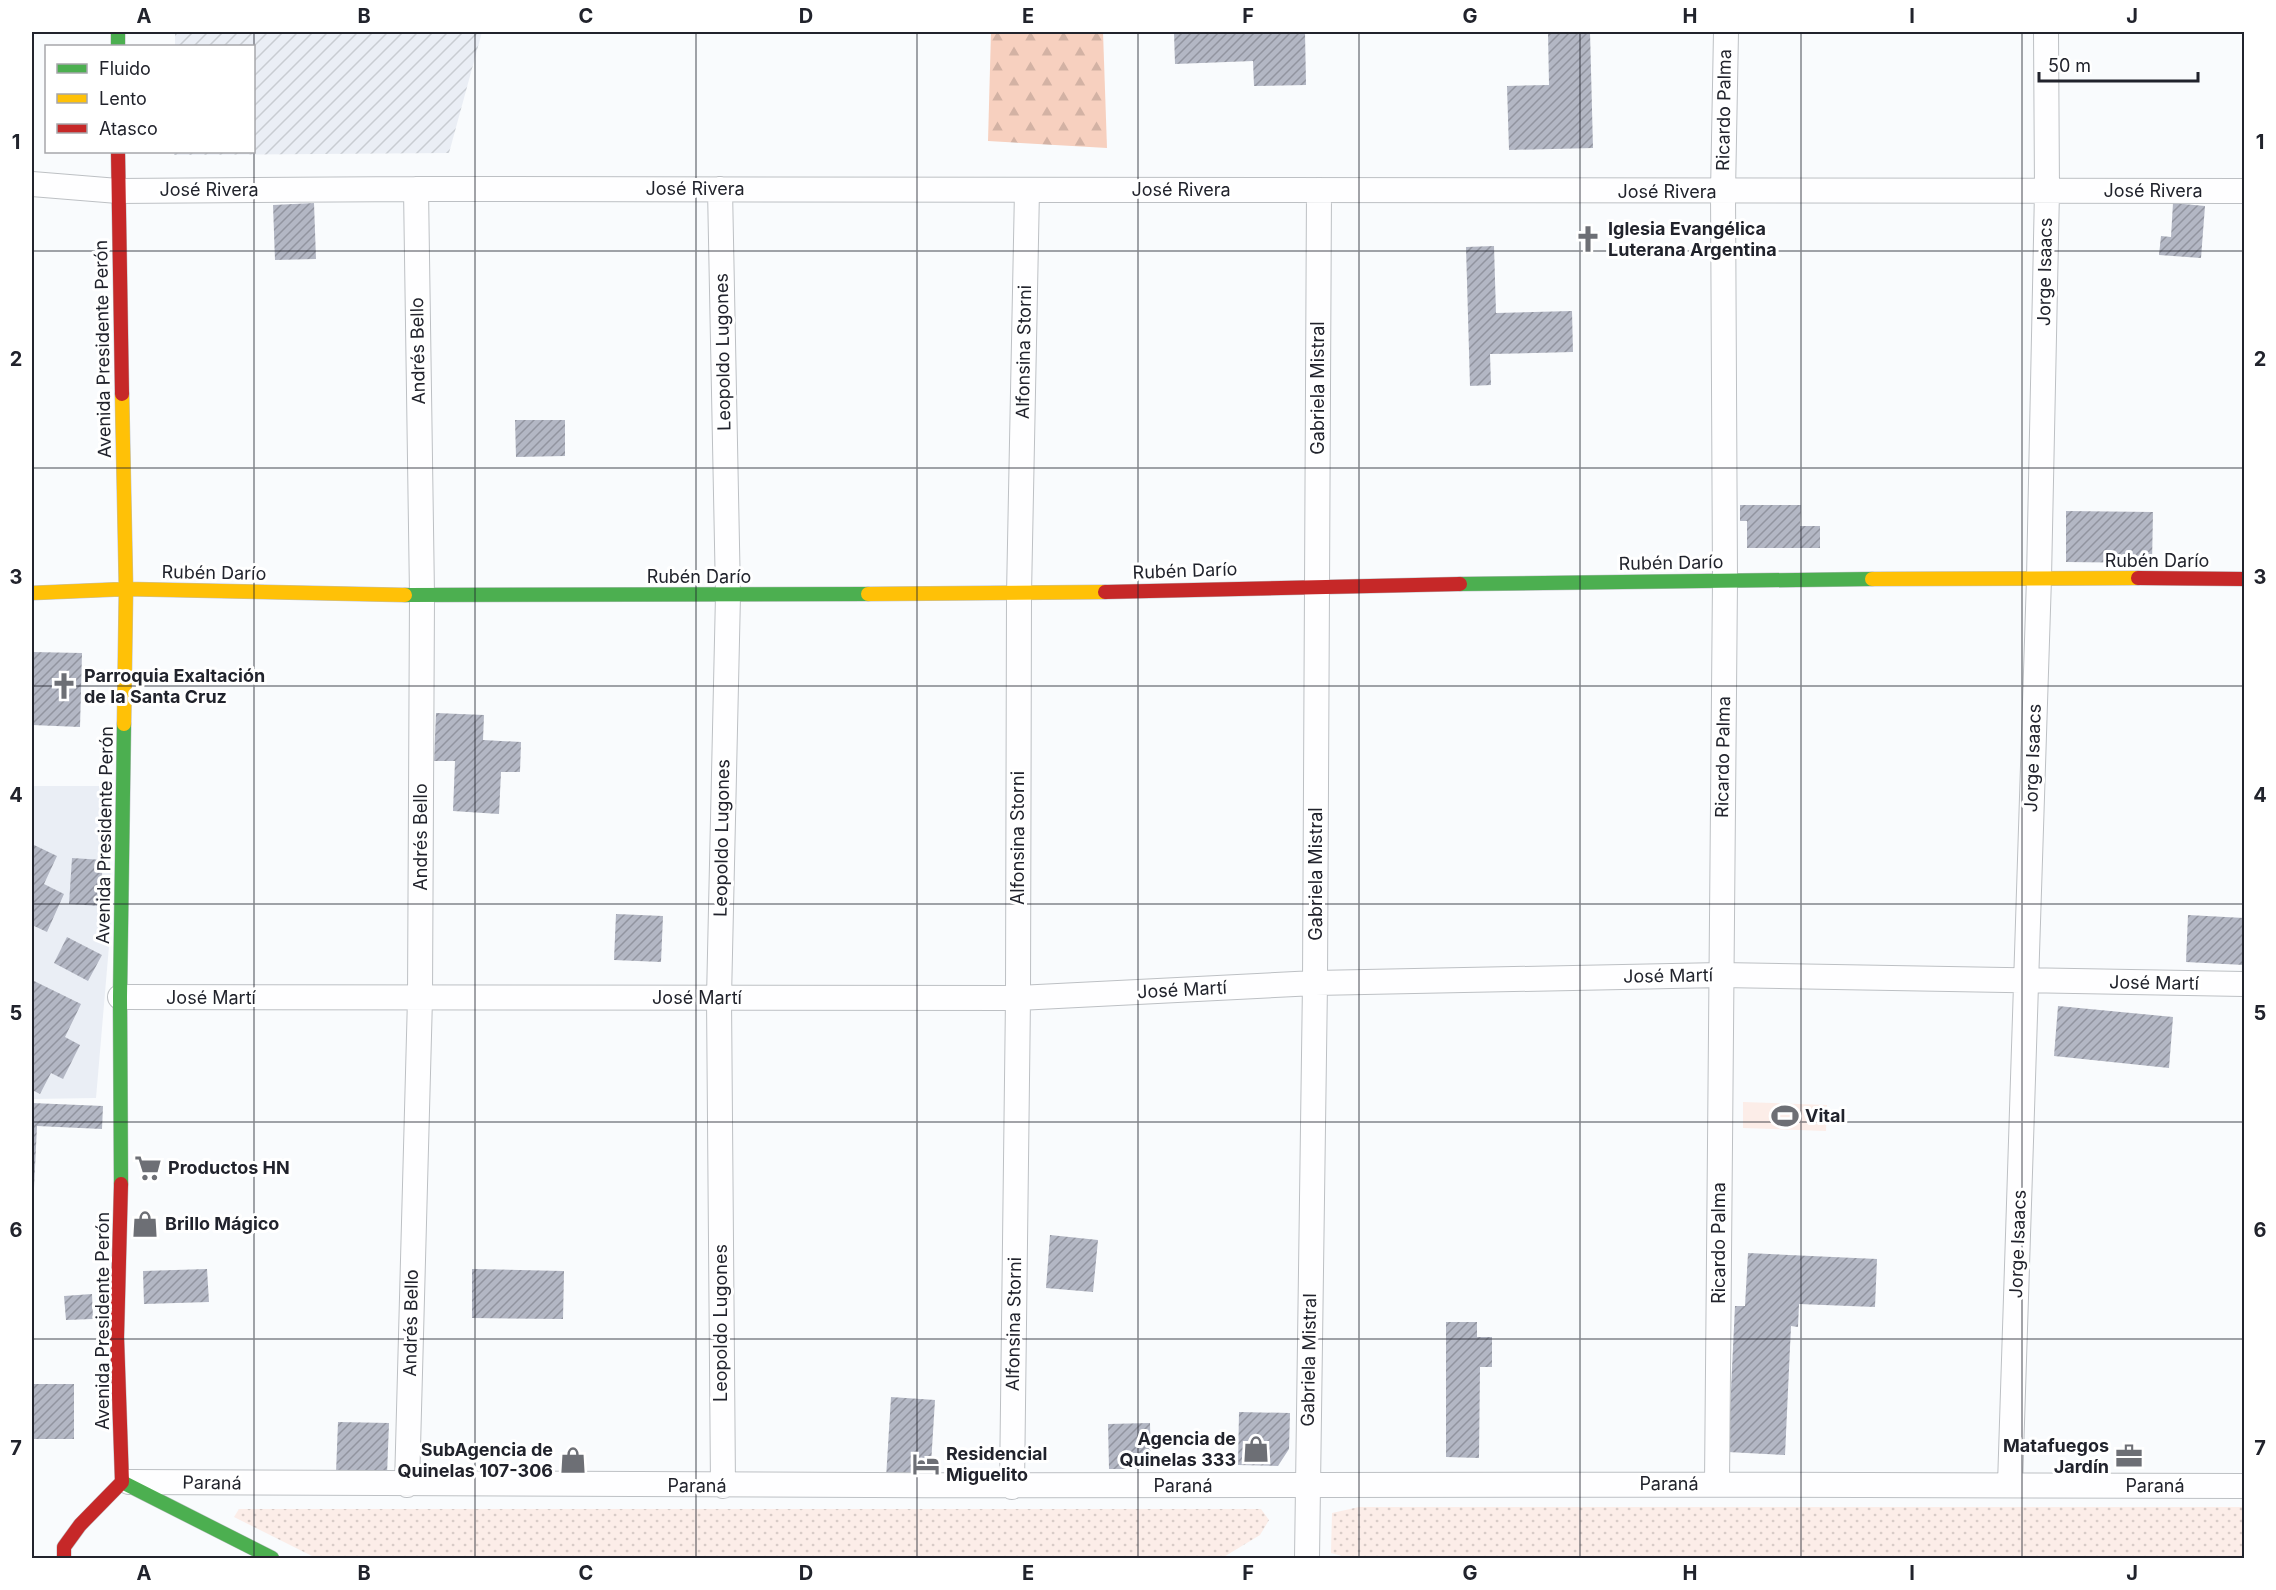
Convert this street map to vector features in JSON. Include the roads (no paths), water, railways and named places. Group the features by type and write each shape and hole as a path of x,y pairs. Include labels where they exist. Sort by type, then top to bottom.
{"main road":[{"name":"Avenida Presidente Perón","path":"118,153 126,589 120,997 121,1189 117,1337 123,1482"},
{"name":"Rubén Darío","path":"32,593 126,589 422,595 1019,594 1317,586 1725,580 2244,579"},
{"path":"64,1558 64,1547 80,1525 123,1482 272,1558"}],"street":[{"name":"Ricardo Palma","path":"1717,1484 1725,580 1723,192 1726,32"},
{"name":"Jorge Isaacs","path":"2010,1485 2039,578 2047,191 2046,32"},
{"name":"José Rivera","path":"32,184 118,190 2244,191"},
{"name":"Andrés Bello","path":"407,1485 420,998 422,595 416,189"},
{"name":"Leopoldo Lugones","path":"720,189 728,595 718,998 723,1486"},
{"name":"Alfonsina Storni","path":"1012,1487 1018,998 1019,594 1028,190"},
{"name":"Gabriela Mistral","path":"1307,1558 1315,983 1319,190"},
{"name":"José Martí","path":"120,997 1018,998 1315,983 1721,975 2244,984"},
{"name":"Paraná","path":"123,1482 1012,1487 1717,1484 2244,1486"}],"place":[{"name":"Iglesia Evangélica Luterana Argentina","path":"1588,239"},
{"name":"Parroquia Exaltación de la Santa Cruz","path":"64,686"},
{"name":"Vital","path":"1785,1116"},
{"name":"Productos HN","path":"148,1168"},
{"name":"Brillo Mágico","path":"145,1224"},
{"name":"Agencia de Quinelas 333","path":"1256,1449"},
{"name":"Matafuegos Jardín","path":"2129,1456"},
{"name":"SubAgencia de Quinelas 107-306","path":"573,1460"},
{"name":"Residencial Miguelito","path":"926,1464"}]}
